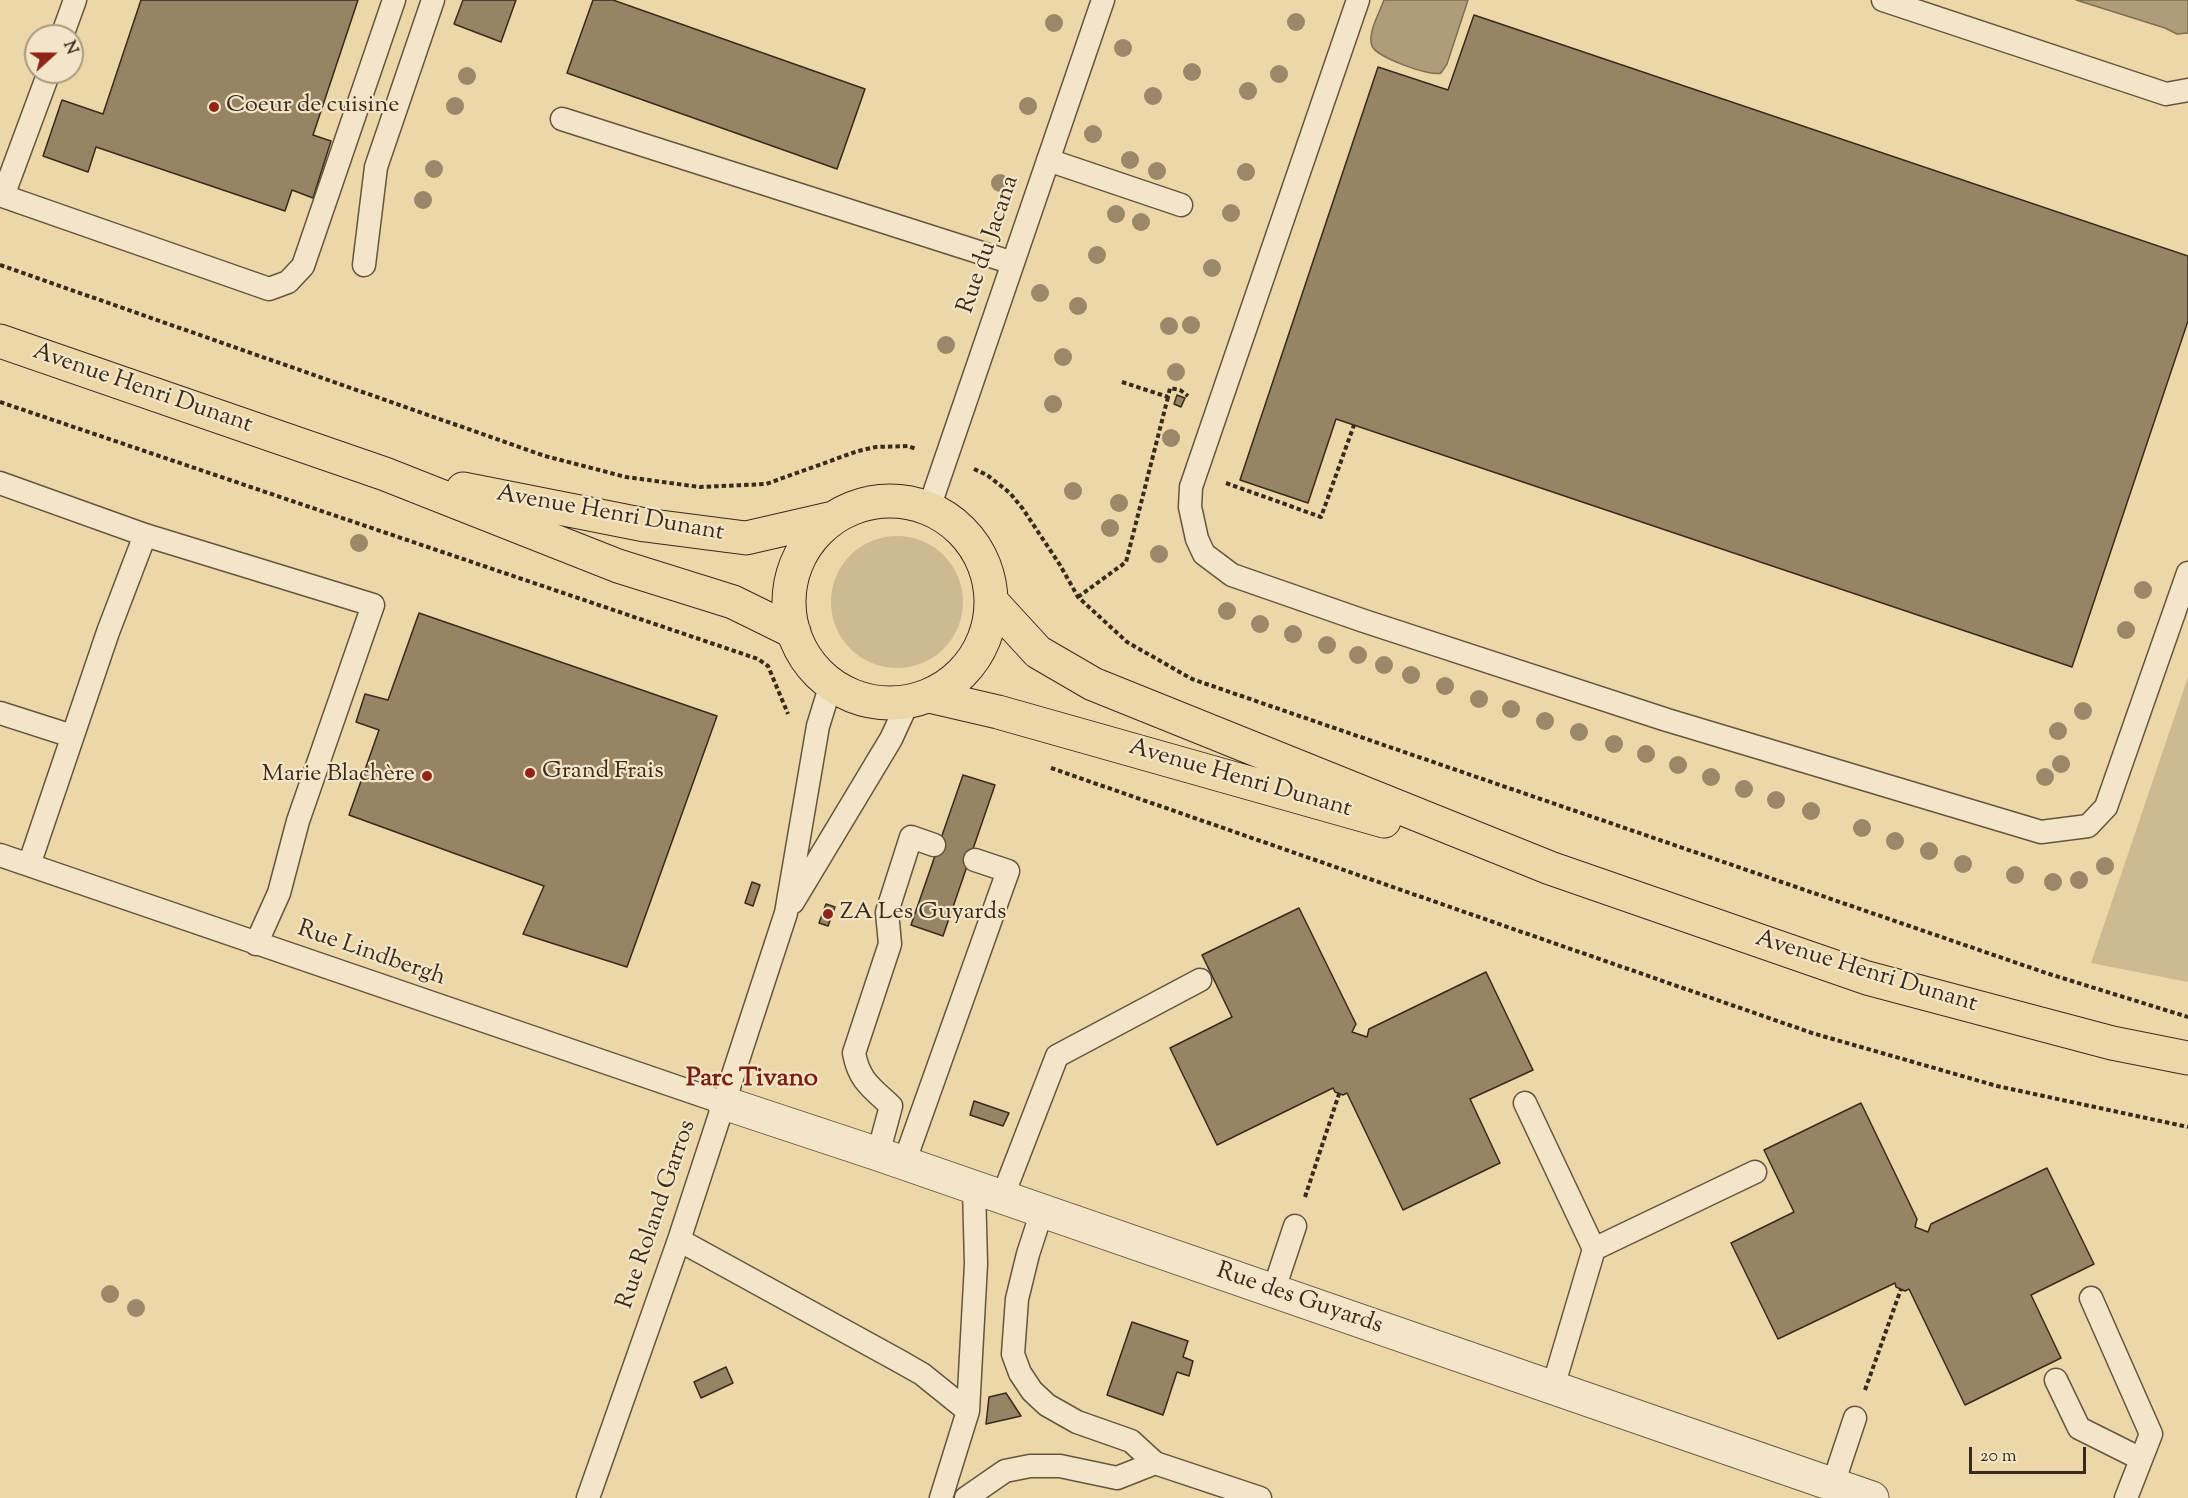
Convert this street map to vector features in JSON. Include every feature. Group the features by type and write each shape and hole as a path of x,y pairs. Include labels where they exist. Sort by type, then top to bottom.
{"main road":[{"name":"Avenue Henri Dunant","path":"0,341 386,474 618,566 733,602 794,632"},
{"name":"Avenue Henri Dunant","path":"386,474 645,525 746,538 833,518"},
{"path":"898,501 929,508 960,528 979,553 988,574 992,602 988,632 974,659 954,681 919,699 881,703 854,697 831,684 808,661 794,632 790,613 790,593 796,565 810,540 833,518 869,502 898,501"},
{"name":"Avenue Henri Dunant","path":"992,602 1038,652 1093,684 1550,868 1867,978 2112,1043 2188,1058"},
{"name":"Avenue Henri Dunant","path":"919,699 998,712 1550,868"}],"street":[{"name":"Rue des Guyards","path":"724,1104 891,1159 1872,1498"}],"lane":[{"path":"66,24 75,0"},
{"path":"44,84 2,196 269,289 288,282 303,266 394,0"},
{"path":"364,265 376,167 433,0"},
{"name":"Rue du Jacana","path":"929,508 1103,0"},
{"path":"1358,0 1191,487 1190,507 1193,524 1204,554 1232,575 1364,621 1667,720 2041,832 2088,826 2106,807 2188,573"},
{"path":"1883,0 2166,94 2188,90"},
{"path":"562,119 1013,263"},
{"path":"1048,160 1181,205"},
{"path":"0,483 145,536 373,605 298,822 279,893 256,944"},
{"path":"29,865 108,632 145,536"},
{"name":"Rue Roland Garros","path":"588,1498 679,1240 786,913 818,726 831,684"},
{"name":"Rue Roland Garros","path":"786,913 891,739 919,699"},
{"path":"0,712 72,736"},
{"path":"891,1159 891,1106 867,1083 857,1069 854,1053 890,944 887,912 911,837 934,845"},
{"name":"Rue Lindbergh","path":"0,855 724,1104"},
{"path":"891,1159 1008,871 975,860"},
{"path":"940,1498 968,1411 976,1264 988,1193 1057,1056 1200,980"},
{"path":"1525,1103 1594,1249 1553,1387"},
{"path":"1594,1249 1755,1172"},
{"path":"1042,1211 1017,1299 1013,1354 1020,1373 1032,1391 1047,1405 1077,1422 1131,1441 1155,1463 1260,1498"},
{"path":"1273,1292 1295,1226"},
{"path":"679,1240 915,1370 968,1411"},
{"path":"2091,1298 2151,1434 2126,1498"},
{"path":"2056,1380 2079,1428 2141,1460"},
{"path":"1833,1484 1855,1418"},
{"path":"966,1498 1005,1471 1030,1466 1059,1466 1117,1478 1155,1463"}],"path":[{"path":"0,265 544,456 626,477 700,487 766,484 858,451 876,447 908,446 946,459 987,475 1010,493 1054,555 1078,597 1127,642 1192,679 2035,969 2188,1017"},
{"path":"1122,382 1168,397"},
{"path":"1078,597 1126,562 1170,388 1180,390 1195,400 1218,408"},
{"path":"0,402 758,659 768,666 788,714 818,726"},
{"path":"1229,473 1226,484 1321,517 1354,424"},
{"path":"1047,767 1812,1033 1997,1086 2188,1127"},
{"path":"1295,1226 1339,1094"},
{"path":"1855,1418 1901,1289"}],"shaded area":[{"path":"1384,0 1468,0 1447,64 1441,73 1426,72 1404,65 1383,55 1372,46 1371,35"},
{"path":"2076,0 2188,0 2188,33 2177,34 2165,28"},
{"path":"897,536 922,541 944,555 958,577 963,602 958,627 944,649 922,663 897,668 872,663 850,649 836,627 831,602 836,577 850,555 872,541"},
{"path":"2188,677 2188,982 2091,963"}],"building":[{"name":"Coeur de cuisine","path":"141,0 358,0 313,135 331,141 313,198 292,190 285,211 96,147 88,172 43,156 62,100 103,114"},
{"path":"463,0 516,0 501,42 454,24"},
{"path":"593,0 613,0 865,89 837,169 567,73"},
{"path":"1474,15 2188,256 2188,321 2072,667 1336,419 1308,503 1240,480 1378,67 1448,90"},
{"path":"1177,395 1185,398 1181,407 1174,404"},
{"name":"Grand Frais","path":"419,613 717,716 627,967 523,934 544,886 349,815 379,730 356,722 365,694 388,700"},
{"path":"963,775 995,785 943,936 911,925"},
{"path":"752,882 760,885 753,906 745,903"},
{"path":"826,904 835,907 828,926 819,923"},
{"path":"1299,908 1356,1024 1352,1032 1367,1037 1369,1029 1486,972 1533,1070 1470,1099 1500,1163 1403,1210 1347,1093 1343,1095 1335,1092 1333,1088 1217,1145 1170,1048 1232,1017 1202,955"},
{"path":"974,1101 1009,1113 1003,1126 970,1115"},
{"path":"1861,1103 1917,1219 1915,1227 1928,1232 1931,1224 2047,1168 2094,1264 2031,1295 2061,1358 1965,1405 1909,1289 1905,1291 1896,1287 1895,1283 1778,1339 1731,1243 1794,1212 1764,1150"},
{"path":"1132,1322 1188,1341 1183,1357 1193,1361 1189,1376 1177,1372 1163,1415 1107,1395"},
{"path":"726,1367 733,1383 701,1398 694,1382"},
{"path":"1006,1393 1021,1416 986,1424 989,1397"}],"place":[{"name":"Coeur de cuisine","path":"214,107"},
{"name":"Grand Frais","path":"530,773"},
{"name":"Marie Blachère","path":"427,776"},
{"name":"ZA Les Guyards","path":"828,914"}],"district":[{"name":"Parc Tivano","path":"752,1081"}]}
